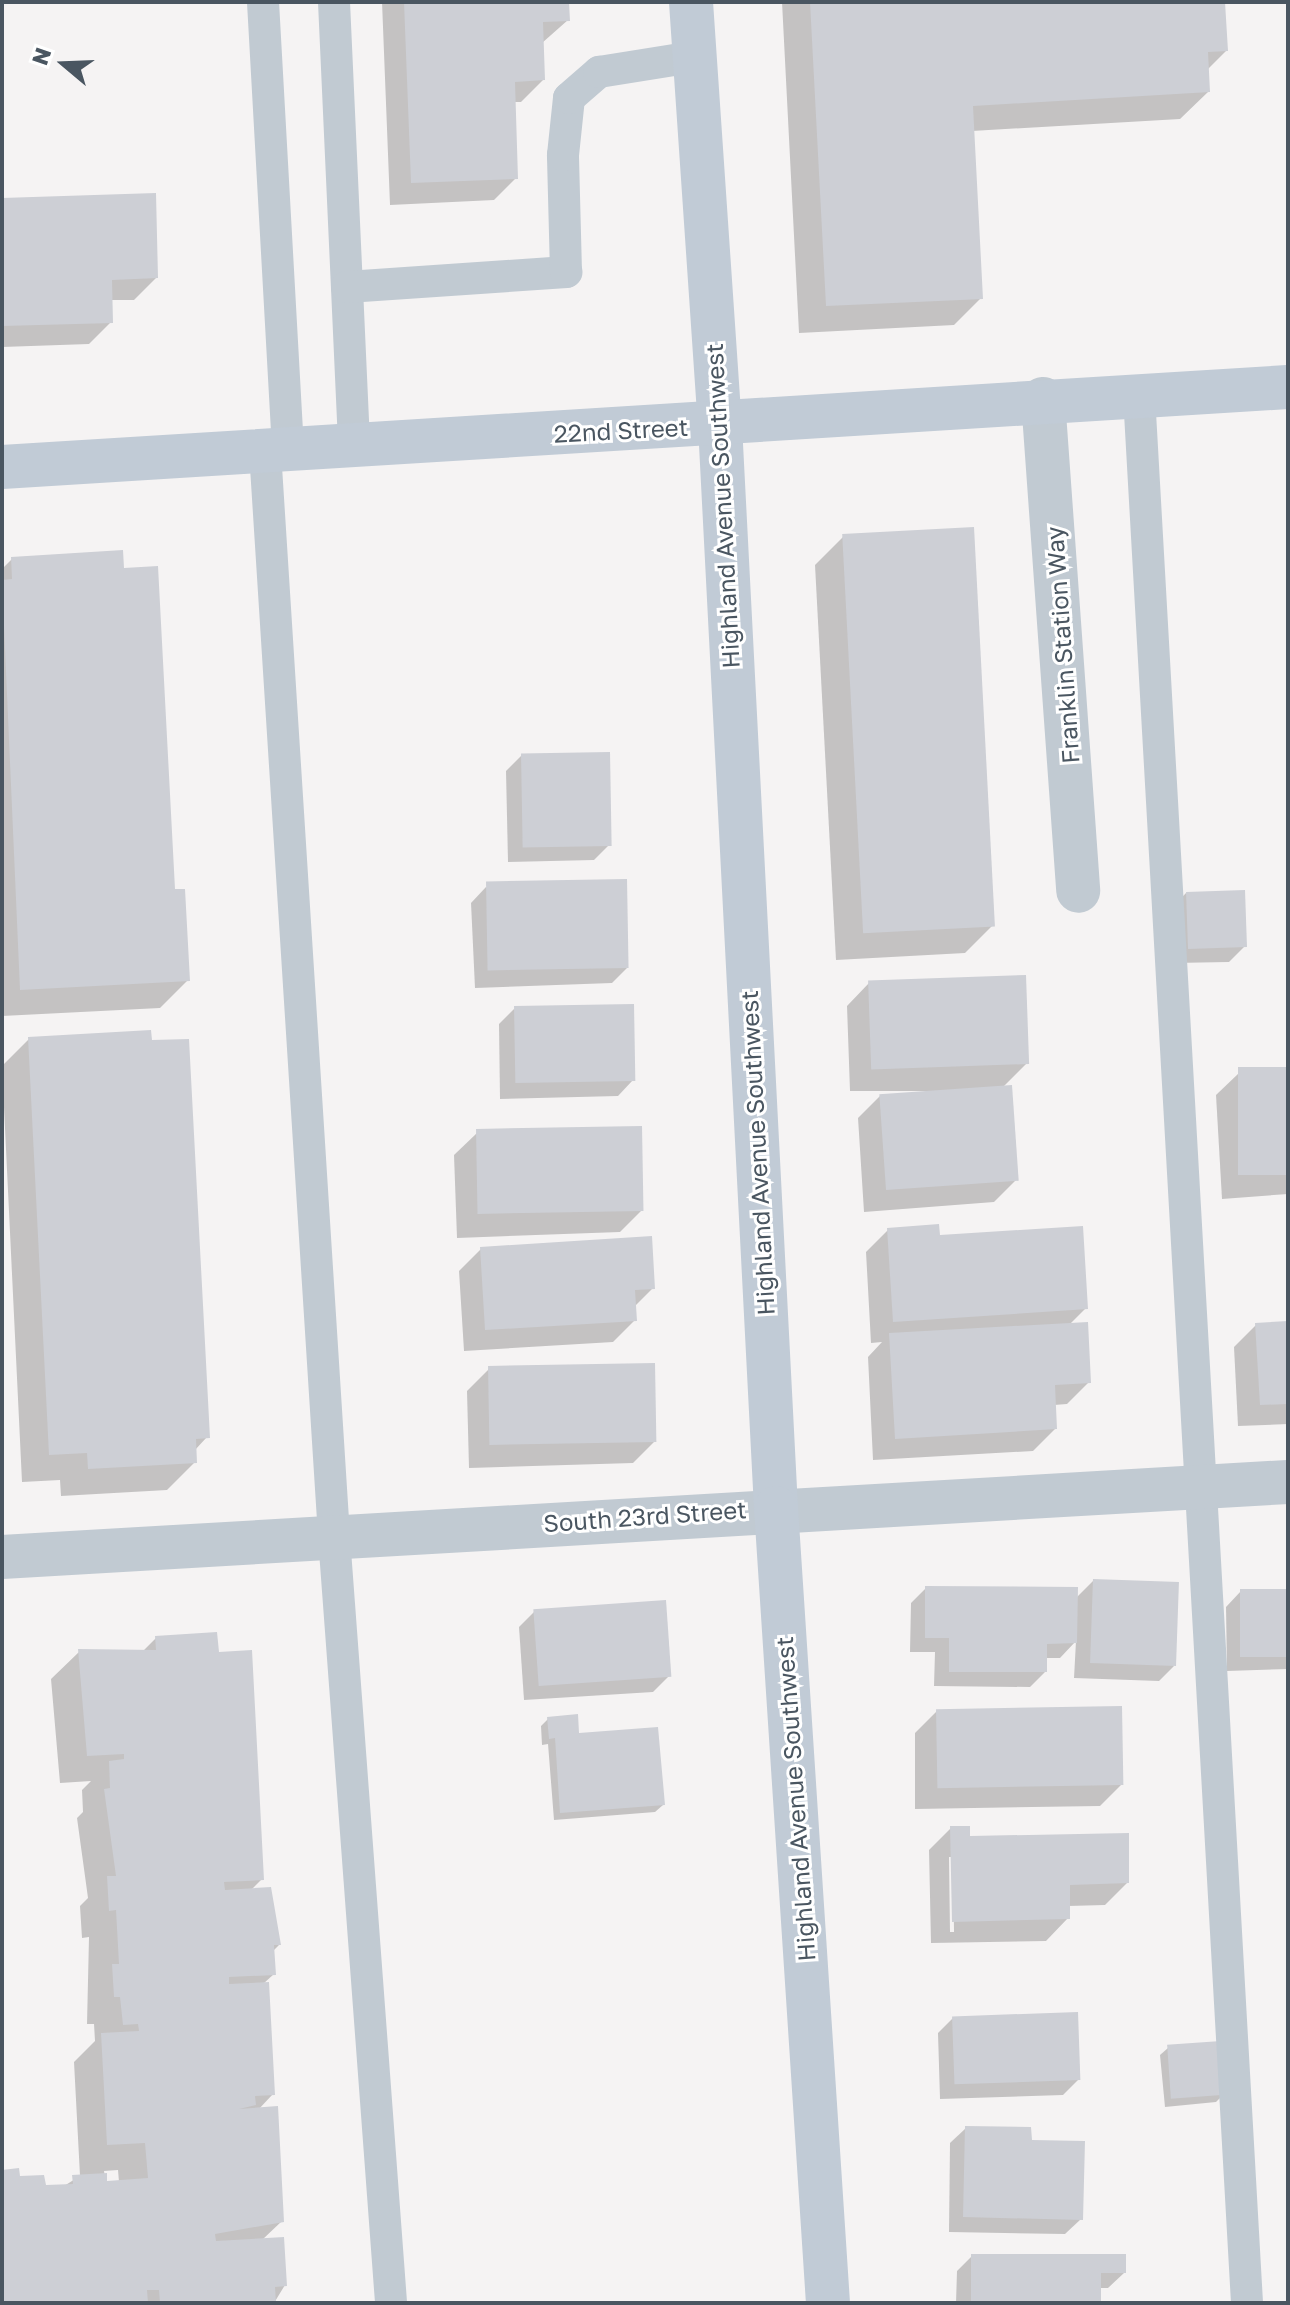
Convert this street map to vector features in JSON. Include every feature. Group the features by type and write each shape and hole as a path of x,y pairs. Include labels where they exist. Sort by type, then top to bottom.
{"street":[{"name":"Highland Avenue Southwest","path":"691,2 720,425 776,1508 828,2303"},
{"name":"22nd Street","path":"2,467 720,425 1043,399 1288,387"},
{"name":"Franklin Station Way","path":"1043,399 1078,891"},
{"name":"South 23rd Street","path":"2,1557 776,1508 1288,1482"}],"lane":[{"path":"263,2 277,451 334,1537 391,2303"},
{"path":"334,2 354,447"},
{"path":"347,287 566,272 563,142 569,98 599,72 693,57"},
{"path":"1139,395 1204,1486 1247,2303"}],"building":[{"path":"404,2 569,2 570,21 543,22 545,80 515,82 518,179 411,183"},
{"path":"810,2 1225,2 1228,51 1208,52 1210,92 973,106 983,299 826,306"},
{"path":"156,193 158,278 112,280 113,323 2,326 2,198"},
{"path":"974,527 995,926 863,933 842,534"},
{"path":"123,550 124,568 158,566 175,889 185,889 190,981 20,990 2,580 12,579 11,557"},
{"path":"610,752 612,846 523,848 521,754"},
{"path":"627,879 629,968 488,970 486,881"},
{"path":"1245,890 1247,947 1188,949 1186,892"},
{"path":"1026,975 1029,1064 871,1069 868,981"},
{"path":"634,1004 635,1081 515,1083 514,1006"},
{"path":"151,1030 152,1040 189,1039 210,1438 196,1439 197,1463 88,1469 87,1453 49,1455 28,1037"},
{"path":"1238,1067 1288,1067 1288,1175 1238,1175"},
{"path":"1012,1085 1019,1181 886,1190 879,1094"},
{"path":"642,1126 643,1211 478,1214 476,1129"},
{"path":"939,1224 940,1235 1083,1226 1088,1309 893,1322 887,1228"},
{"path":"652,1236 655,1289 635,1290 637,1321 485,1330 480,1247"},
{"path":"1288,1321 1288,1404 1260,1405 1255,1323"},
{"path":"1088,1322 1091,1383 1055,1385 1057,1429 895,1439 889,1333"},
{"path":"655,1363 656,1442 489,1445 488,1366"},
{"path":"1093,1579 1179,1582 1176,1666 1090,1663"},
{"path":"925,1586 1078,1587 1077,1643 1047,1644 1047,1672 949,1672 949,1638 925,1638"},
{"path":"1240,1589 1288,1589 1288,1657 1240,1657"},
{"path":"666,1600 671,1677 539,1686 533,1609"},
{"path":"217,1632 219,1652 252,1650 264,1880 224,1882 225,1890 271,1887 281,1945 274,1945 276,1975 229,1977 229,1984 269,1982 275,2095 255,2096 256,2105 239,2109 278,2106 284,2222 215,2234 216,2241 284,2237 287,2286 275,2287 276,2303 160,2303 159,2290 147,2290 148,2303 2,2303 2,2170 19,2168 20,2176 44,2175 46,2185 73,2184 72,2175 107,2173 107,2181 148,2178 145,2143 107,2145 101,2033 139,2031 138,2024 123,2025 120,1997 114,1997 112,1964 119,1964 116,1910 109,1911 107,1876 116,1876 104,1789 110,1788 109,1761 124,1759 124,1754 87,1756 78,1649 156,1650 155,1636"},
{"path":"1122,1706 1123,1785 937,1788 936,1709"},
{"path":"578,1714 579,1733 658,1727 665,1805 560,1813 555,1738 549,1739 547,1717"},
{"path":"950,1826 970,1826 970,1836 1129,1833 1129,1883 1070,1885 1070,1919 952,1922"},
{"path":"1078,2012 1080,2080 954,2084 952,2016"},
{"path":"1221,2041 1225,2095 1171,2099 1167,2045"},
{"path":"965,2126 1031,2127 1032,2140 1085,2141 1083,2220 963,2217"},
{"path":"971,2254 1126,2254 1126,2273 1101,2273 1101,2303 971,2303"}]}
